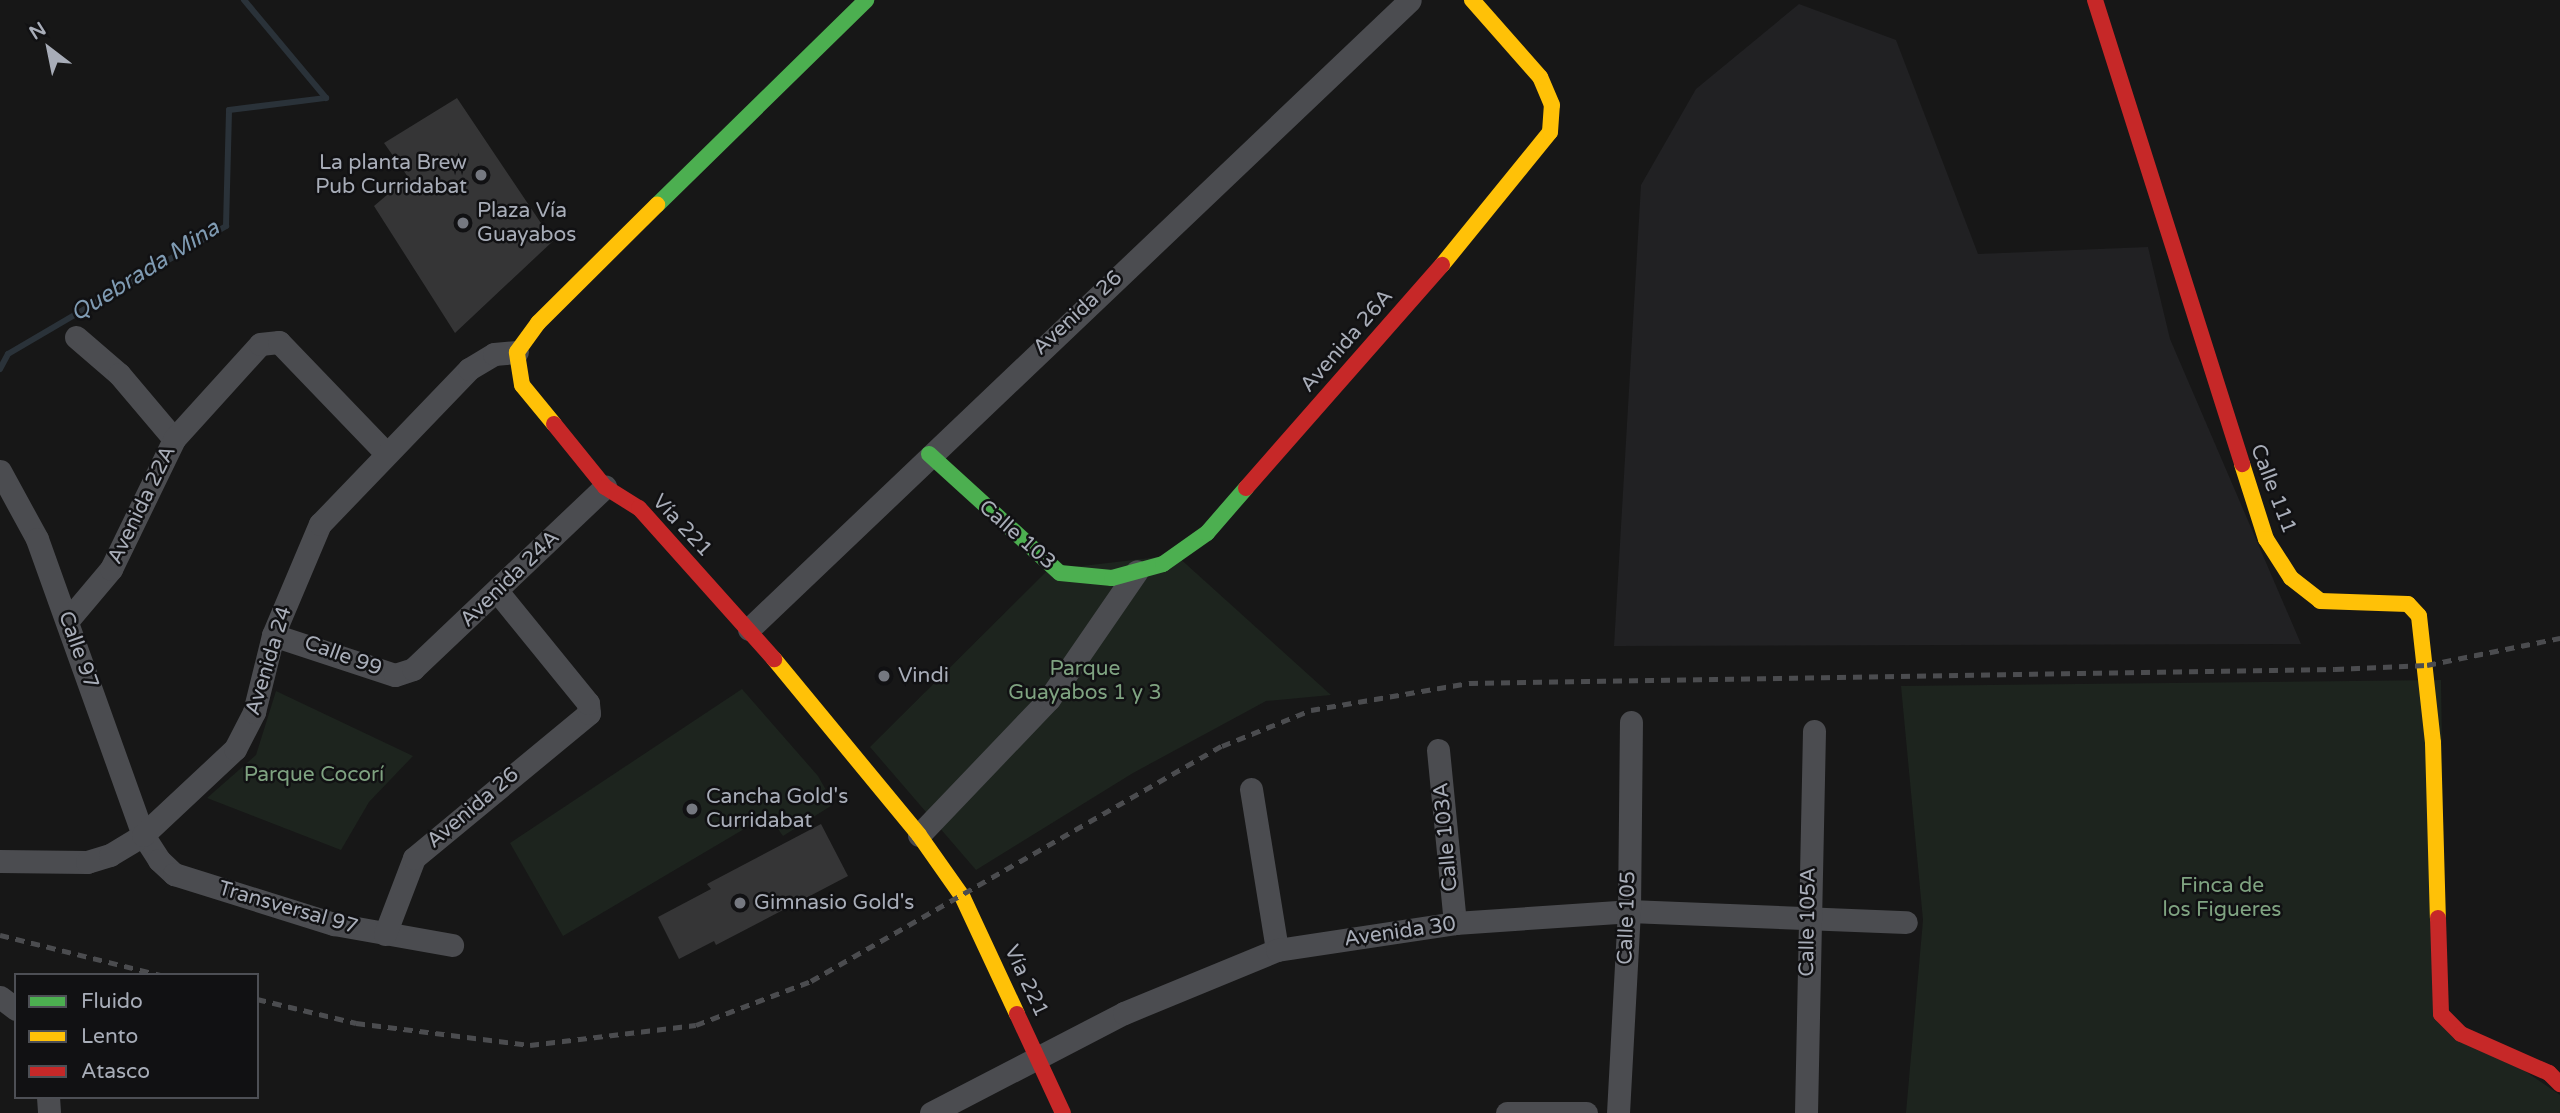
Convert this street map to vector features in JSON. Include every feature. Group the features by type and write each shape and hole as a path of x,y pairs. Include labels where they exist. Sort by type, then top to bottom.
{"street":[{"path":"517,352 538,323 866,0"},
{"name":"Avenida 26","path":"749,629 929,454 1410,0"},
{"name":"Avenida 26A","path":"1163,564 1207,533 1510,187 1550,132 1552,104 1540,77 1472,0"},
{"name":"Calle 111","path":"2095,0 2266,539 2291,578 2320,601 2408,604 2419,615 2433,743 2441,1014 2461,1034 2549,1073 2560,1084"},
{"path":"76,337 119,374 174,439"},
{"name":"Avenida 22A","path":"68,620 111,569 174,439 260,344 279,342 385,452"},
{"name":"Avenida 24","path":"0,861 87,862 143,835 245,736 273,635 320,524 385,452 469,369 494,354 517,352"},
{"name":"Vía 221","path":"517,352 522,385 605,487 639,508 749,629 919,835 962,895 1063,1113"},
{"name":"Calle 103","path":"929,454 1060,573 1112,578 1163,564"},
{"name":"Calle 97","path":"0,471 37,539 143,835"},
{"name":"Avenida 24A","path":"413,669 605,487"},
{"path":"919,835 1049,699 1137,571"},
{"name":"Avenida 26","path":"385,934 414,858 589,713 588,703 497,591"},
{"name":"Calle 99","path":"273,635 395,675 413,669"},
{"name":"Calle 105","path":"1618,1113 1629,911 1631,722"},
{"name":"Calle 105A","path":"1806,1113 1807,914 1814,731"},
{"name":"Calle 103A","path":"1438,750 1454,923"},
{"path":"1251,789 1278,950"},
{"name":"Transversal 97","path":"143,835 174,874 385,934 452,945"},
{"name":"Avenida 30","path":"931,1113 1124,1013 1278,950 1454,923 1629,911 1807,914 1906,922"},
{"path":"1507,1113 1586,1113"}],"shaded area":[{"path":"1799,4 1896,40 1978,254 2148,247 2170,339 2301,644 1614,646 1641,185 1696,89"}],"green space":[{"name":"Parque Guayabos 1 y 3","path":"1176,555 1331,695 1266,701 1133,773 976,870 870,747 1048,570"},
{"name":"Finca de los Figueres","path":"2441,680 2446,1017 2560,1095 2560,1113 1906,1113 1923,920 1901,686"},
{"name":"Cancha Gold's Curridabat","path":"742,689 818,776 834,804 783,836 768,815 563,936 510,843"},
{"name":"Parque Cocorí","path":"276,691 413,756 369,802 341,850 207,798 256,755"}],"building":[{"name":"Plaza Vía Guayabos","path":"457,98 553,241 455,333 374,206 408,177 384,143"},
{"name":"Gimnasio Gold's","path":"821,824 848,876 716,945 714,941 679,959 658,917 711,889 707,884"}],"waterway":[{"name":"Quebrada Mina","path":"0,369 8,354 226,226 229,110 326,98 244,0"}],"railway":[{"path":"259,999 356,1023 530,1045 696,1025 811,981 1222,746 1311,710 1469,683 2335,669 2427,665 2560,638"},
{"path":"0,935 153,973"}],"traffic: fast":[{"path":"657,205 866,0"},
{"path":"929,454 1060,573 1112,578 1163,564 1207,533 1246,488"}],"traffic: slow":[{"path":"1442,265 1550,132 1552,105 1540,77 1472,0"},
{"path":"554,424 522,385 517,352 538,323 657,205"},
{"path":"2242,464 2266,539 2291,578 2320,601 2408,604 2419,616 2433,743 2438,918"},
{"path":"774,659 919,835 962,896 1017,1014"}],"traffic: jam":[{"path":"2095,0 2242,464"},
{"path":"1246,488 1442,265"},
{"path":"554,424 605,487 639,508 774,659"},
{"path":"2438,918 2441,1014 2461,1034 2549,1073 2560,1084"},
{"path":"1017,1014 1063,1113"}],"place":[{"name":"La planta Brew Pub Curridabat","path":"481,175"},
{"name":"Plaza Vía Guayabos","path":"463,223"},
{"name":"Vindi","path":"884,676"},
{"name":"Cancha Gold's Curridabat","path":"692,809"},
{"name":"Gimnasio Gold's","path":"740,903"}]}
